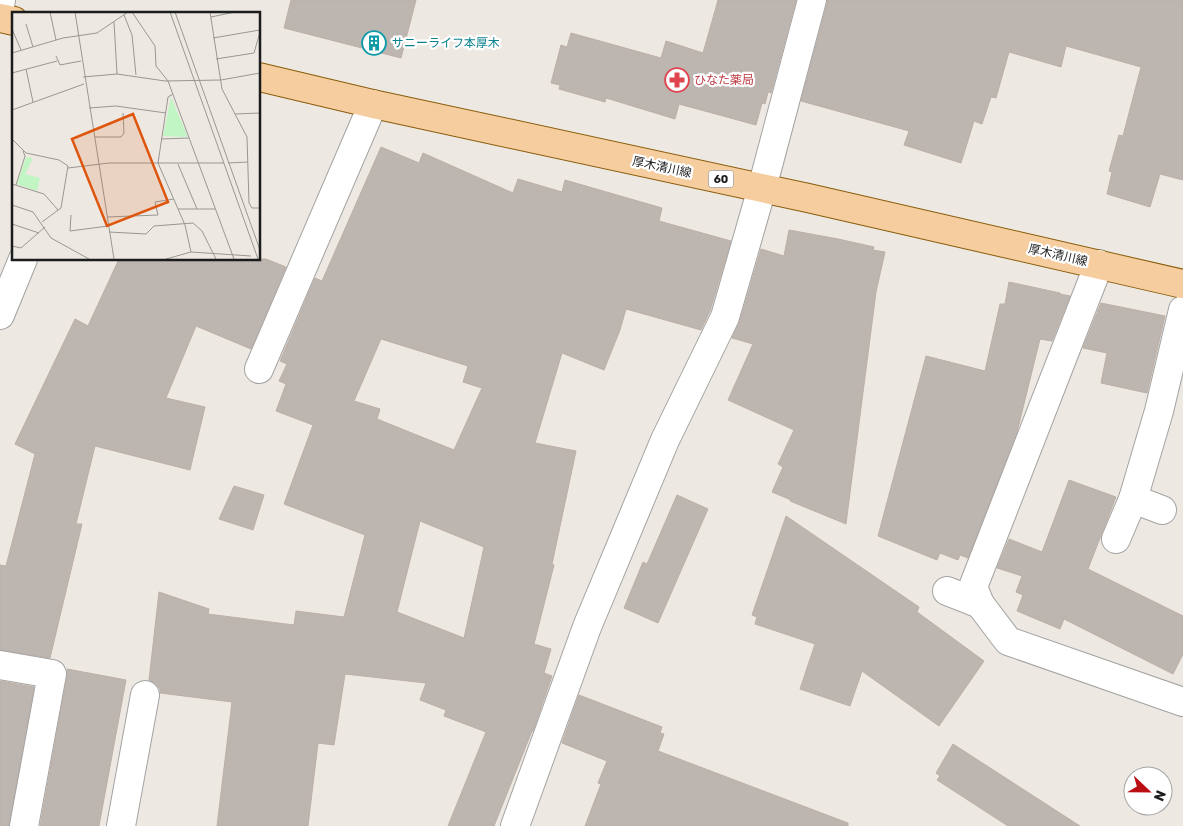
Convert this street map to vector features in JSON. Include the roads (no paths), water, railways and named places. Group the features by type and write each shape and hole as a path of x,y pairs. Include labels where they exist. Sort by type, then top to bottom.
{"main road":[{"name":"厚木清川線","path":"260,77 373,104 762,188 1183,284"}],"street":[{"path":"0,6 2,0"},
{"path":"515,826 587,627 665,440 725,317 762,188 812,0"},
{"path":"259,369 373,104"},
{"path":"0,315 23,260"},
{"path":"1099,264 973,587 980,604 1008,641 1183,702"},
{"path":"1116,539 1133,500 1159,411 1183,310"},
{"path":"1133,500 1162,510"},
{"path":"947,592 980,604"},
{"path":"0,665 52,674 24,826"},
{"path":"121,826 145,695"}],"place":[{"name":"サニーライフ本厚木","path":"374,43"},
{"name":"ひなた薬局","path":"677,80"}]}
